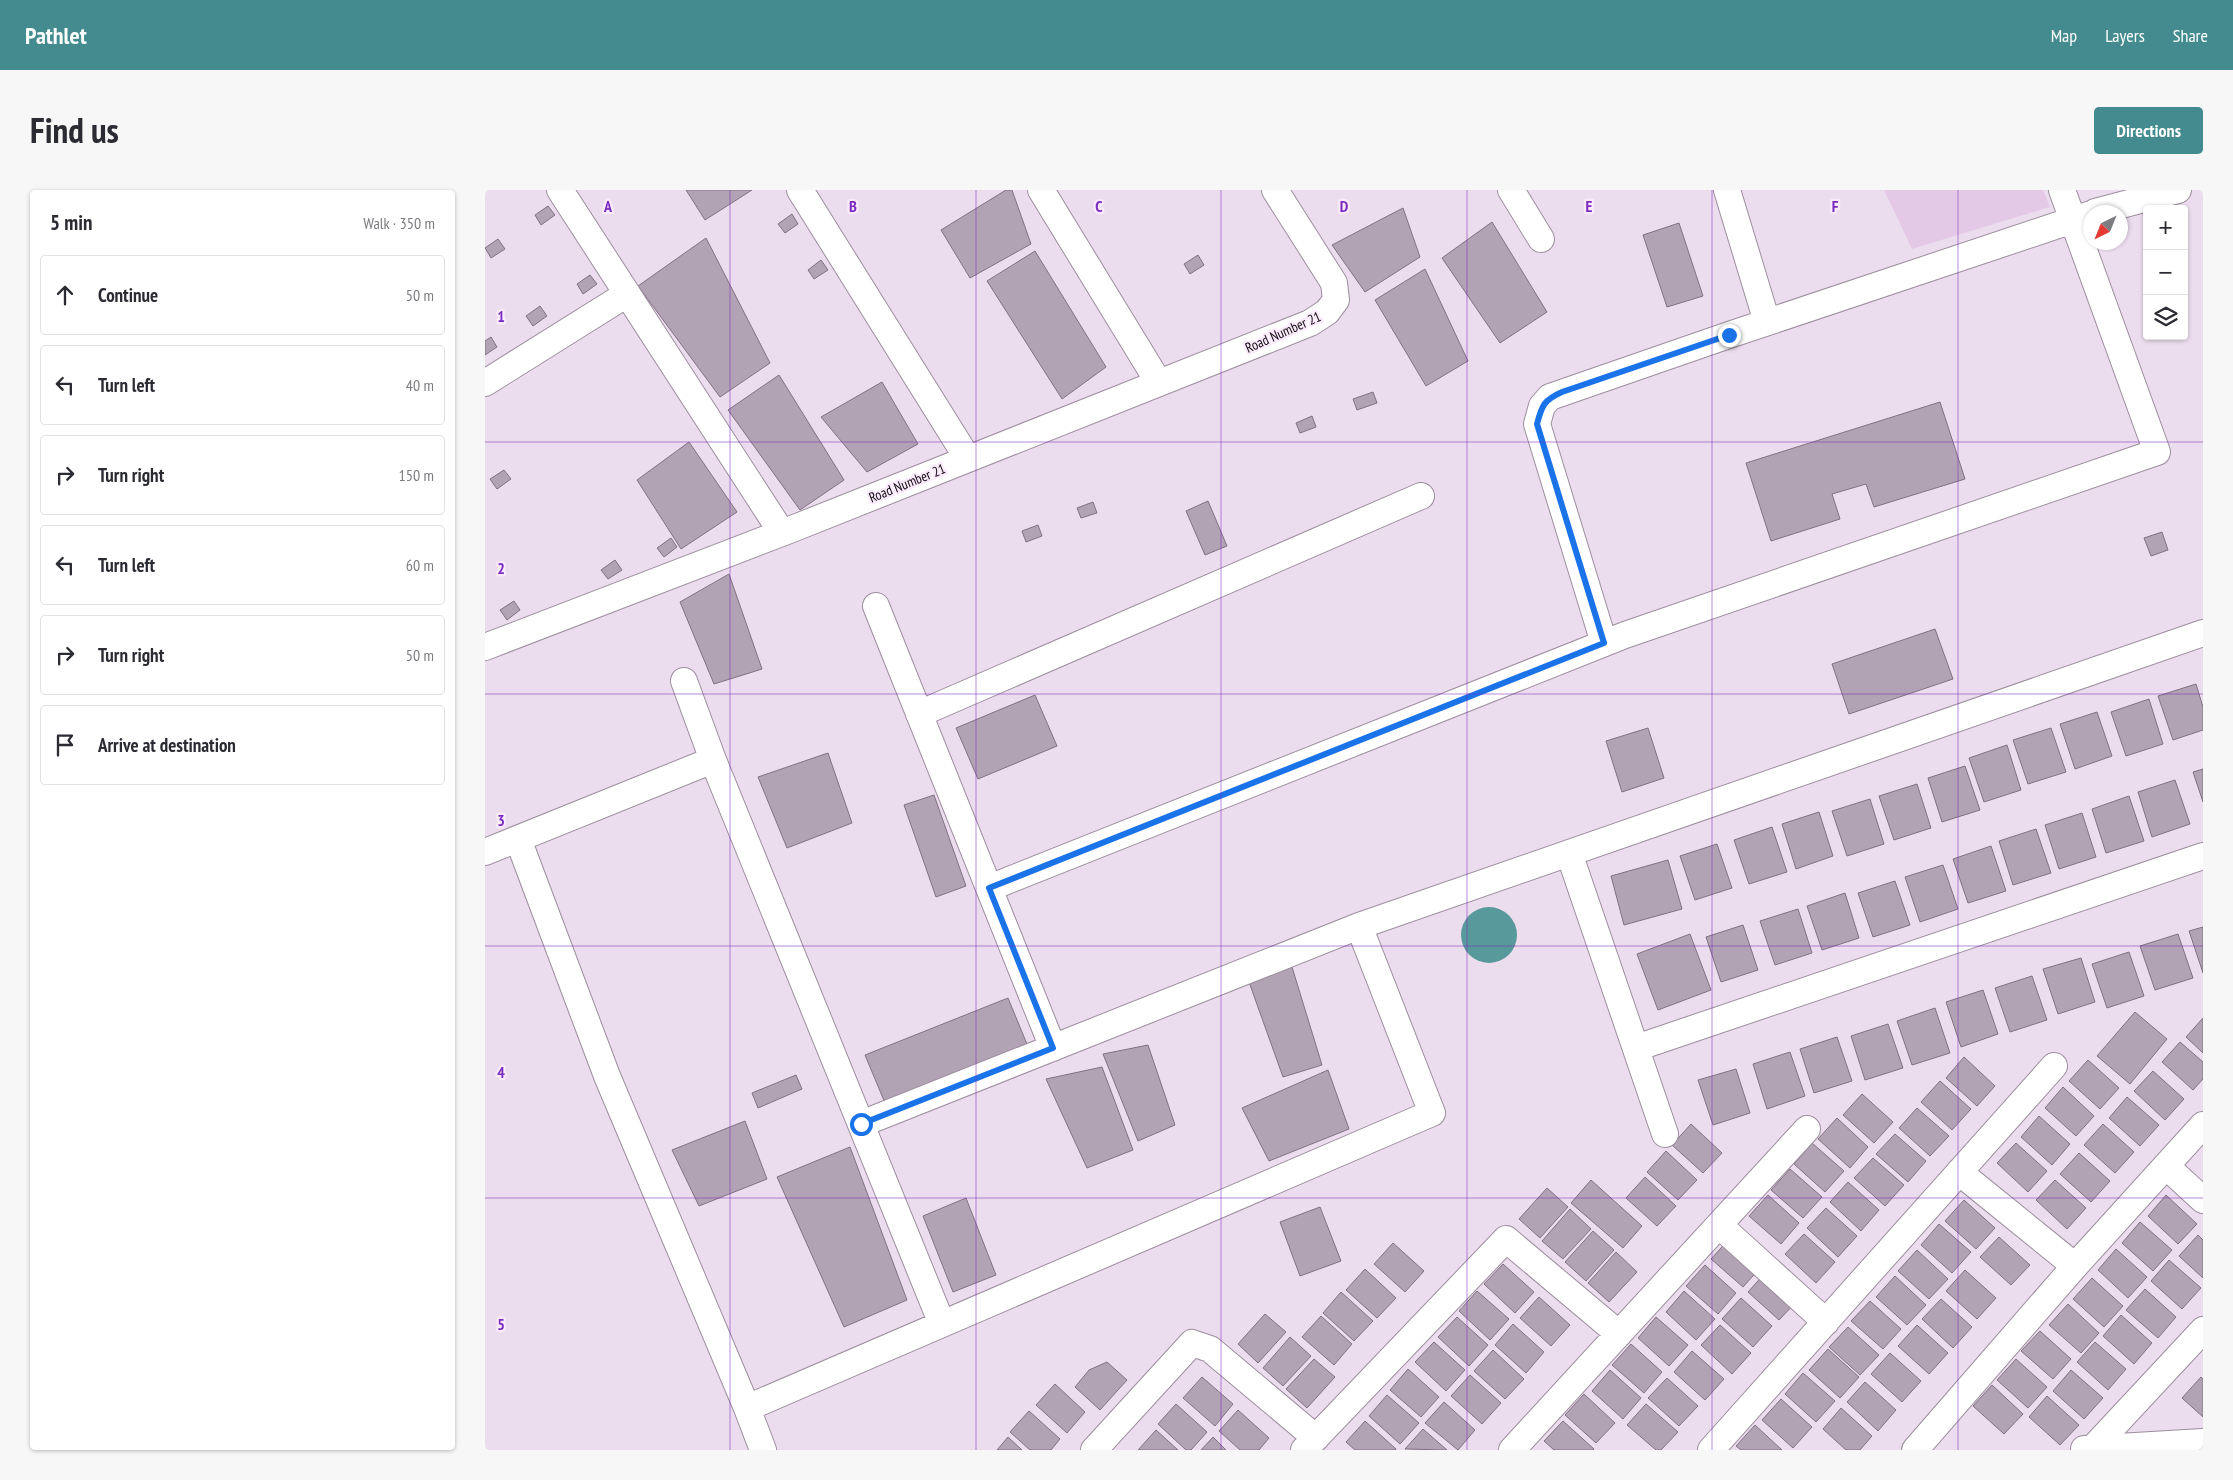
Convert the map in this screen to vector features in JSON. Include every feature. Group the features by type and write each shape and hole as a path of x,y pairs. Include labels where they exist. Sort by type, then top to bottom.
{"street":[{"path":"560,190 783,533"},
{"path":"800,190 969,458"},
{"path":"1041,190 1159,383"},
{"name":"Road Number 21","path":"485,647 783,533 1310,323 1327,312 1336,300 1334,283 1275,190"},
{"path":"1511,190 1541,239"},
{"path":"1727,190 1767,322"},
{"path":"2062,190 2083,212"},
{"path":"2123,205 2179,190"},
{"path":"1604,643 1537,424 1541,406 1550,398 1562,392 2083,216"},
{"path":"989,888 1604,643 2157,452 2096,250"},
{"path":"485,383 627,294"},
{"path":"919,714 1421,496"},
{"path":"875,606 1053,1048"},
{"path":"861,1124 1359,926 2203,633"},
{"path":"684,681 713,760 943,1324"},
{"path":"485,852 713,760"},
{"path":"518,840 607,1076 763,1450"},
{"path":"1569,853 1665,1134"},
{"path":"1636,1048 2203,856"},
{"path":"747,1408 1432,1113 1359,926"},
{"path":"1711,1450 2055,1066"},
{"path":"1915,1450 2075,1266 2203,1125"},
{"path":"1512,1450 1807,1129"},
{"path":"2166,1166 2203,1200"},
{"path":"1959,1172 2075,1266"},
{"path":"1719,1224 1826,1322"},
{"path":"1094,1450 1192,1343 1210,1349 1310,1444 1506,1239 1619,1334"},
{"path":"2085,1449 2203,1330"},
{"path":"2085,1449 2203,1442"}],"shaded area":[{"path":"1884,190 2043,190 2050,207 1912,249"},
{"path":"1489,907 1500,909 1509,915 1515,924 1517,935 1515,946 1509,955 1500,961 1489,963 1478,961 1469,955 1463,946 1461,935 1463,924 1469,915 1478,909"}],"building":[{"path":"686,190 752,190 705,220"},
{"path":"1006,190 1012,190 1031,244 970,278 941,230"},
{"path":"548,206 555,215 541,225 535,215"},
{"path":"1403,208 1420,257 1365,292 1332,245"},
{"path":"792,214 798,224 785,233 778,224"},
{"path":"1492,222 1547,312 1500,343 1442,258"},
{"path":"1679,223 1703,296 1667,307 1643,235"},
{"path":"706,238 770,363 720,397 638,286"},
{"path":"498,239 505,249 491,258 485,248"},
{"path":"1035,251 1106,367 1062,399 987,281"},
{"path":"1198,255 1204,265 1190,274 1184,264"},
{"path":"821,260 828,270 814,279 808,270"},
{"path":"1425,269 1468,361 1426,386 1375,300"},
{"path":"590,275 597,284 583,294 577,284"},
{"path":"540,306 547,316 533,326 526,316"},
{"path":"491,337 497,347 485,355 485,341"},
{"path":"779,375 844,480 800,510 728,410"},
{"path":"882,382 918,444 867,472 821,417"},
{"path":"1373,392 1377,403 1357,410 1353,399"},
{"path":"1940,402 1965,479 1874,507 1866,484 1832,494 1840,519 1771,541 1746,463"},
{"path":"1312,416 1316,427 1300,433 1296,423"},
{"path":"689,442 737,512 681,549 637,480"},
{"path":"504,470 511,479 497,489 490,479"},
{"path":"1208,501 1227,546 1205,555 1186,511"},
{"path":"1093,502 1097,513 1081,518 1077,508"},
{"path":"1038,525 1042,536 1026,542 1022,531"},
{"path":"2162,532 2168,550 2151,556 2144,538"},
{"path":"671,538 677,547 664,557 657,548"},
{"path":"615,560 622,570 608,579 601,570"},
{"path":"729,574 762,669 714,684 680,602"},
{"path":"514,601 520,610 507,620 500,610"},
{"path":"1935,629 1953,679 1849,714 1832,664"},
{"path":"2196,684 2203,707 2203,730 2173,740 2158,696"},
{"path":"1035,695 1057,746 978,779 956,728"},
{"path":"2149,699 2163,744 2126,756 2111,712"},
{"path":"2097,712 2112,756 2075,769 2060,724"},
{"path":"1648,728 1664,778 1622,792 1606,741"},
{"path":"2051,728 2066,772 2028,784 2013,740"},
{"path":"2007,745 2021,790 1984,802 1969,758"},
{"path":"828,753 852,823 787,848 758,777"},
{"path":"1965,766 1980,810 1942,822 1928,778"},
{"path":"2203,769 2203,802 2193,772"},
{"path":"2175,780 2190,824 2152,837 2138,792"},
{"path":"1917,784 1931,828 1894,840 1879,796"},
{"path":"934,795 966,886 936,897 904,805"},
{"path":"2129,796 2144,841 2106,853 2092,809"},
{"path":"1870,799 1884,844 1847,856 1832,811"},
{"path":"1819,812 1833,856 1796,869 1782,824"},
{"path":"2082,813 2096,857 2059,869 2045,825"},
{"path":"1772,827 1787,872 1749,884 1734,840"},
{"path":"2036,829 2051,873 2013,885 1999,841"},
{"path":"1717,844 1732,888 1695,900 1680,856"},
{"path":"1991,846 2006,891 1968,903 1953,859"},
{"path":"1668,860 1682,909 1624,925 1611,876"},
{"path":"1943,865 1958,909 1920,922 1905,877"},
{"path":"1895,881 1910,925 1873,937 1858,893"},
{"path":"1845,893 1859,938 1822,950 1807,906"},
{"path":"1798,909 1812,953 1775,965 1760,921"},
{"path":"1743,925 1758,970 1721,982 1706,937"},
{"path":"2203,927 2203,973 2189,931"},
{"path":"1690,934 1711,990 1658,1010 1637,954"},
{"path":"2178,934 2193,978 2155,990 2140,946"},
{"path":"2129,952 2144,996 2107,1008 2092,964"},
{"path":"2081,958 2095,1002 2058,1014 2043,969"},
{"path":"1292,967 1322,1065 1283,1077 1249,982"},
{"path":"2032,976 2047,1020 2010,1032 1995,988"},
{"path":"1983,990 1998,1034 1961,1047 1946,1002"},
{"path":"1008,998 1029,1049 885,1103 865,1055"},
{"path":"1935,1008 1950,1053 1912,1065 1897,1021"},
{"path":"2135,1012 2167,1039 2130,1084 2097,1056"},
{"path":"2203,1018 2203,1053 2186,1037"},
{"path":"1888,1024 1903,1068 1865,1080 1851,1036"},
{"path":"1837,1037 1852,1081 1814,1093 1800,1049"},
{"path":"2180,1042 2203,1062 2203,1079 2193,1090 2162,1062"},
{"path":"1148,1045 1175,1125 1138,1141 1103,1054"},
{"path":"1790,1052 1805,1096 1767,1109 1753,1064"},
{"path":"1964,1057 1995,1086 1977,1106 1946,1078"},
{"path":"2088,1060 2119,1088 2100,1109 2069,1081"},
{"path":"1102,1067 1133,1150 1087,1168 1046,1079"},
{"path":"1736,1069 1750,1113 1713,1125 1698,1080"},
{"path":"1328,1070 1349,1129 1269,1161 1242,1108"},
{"path":"2153,1071 2184,1099 2165,1120 2134,1091"},
{"path":"796,1075 802,1089 758,1108 752,1093"},
{"path":"1940,1081 1971,1109 1952,1130 1921,1102"},
{"path":"2063,1087 2094,1116 2076,1136 2045,1108"},
{"path":"1862,1094 1893,1122 1874,1143 1843,1115"},
{"path":"2127,1097 2159,1125 2140,1146 2109,1118"},
{"path":"1917,1108 1949,1136 1930,1156 1899,1128"},
{"path":"2039,1116 2070,1144 2052,1165 2021,1137"},
{"path":"1837,1118 1868,1147 1850,1168 1818,1139"},
{"path":"745,1121 767,1179 699,1206 672,1150"},
{"path":"1691,1124 1722,1153 1703,1173 1672,1145"},
{"path":"2103,1124 2134,1152 2115,1173 2084,1145"},
{"path":"1895,1134 1926,1161 1908,1182 1876,1154"},
{"path":"1812,1143 1844,1171 1825,1192 1794,1164"},
{"path":"2016,1143 2047,1171 2028,1192 1997,1163"},
{"path":"850,1147 907,1300 844,1327 777,1177"},
{"path":"1666,1151 1697,1180 1678,1200 1647,1172"},
{"path":"2079,1153 2110,1181 2091,1202 2060,1174"},
{"path":"1873,1158 1904,1185 1885,1206 1854,1178"},
{"path":"1790,1169 1822,1197 1803,1218 1771,1190"},
{"path":"1645,1177 1676,1206 1657,1226 1626,1198"},
{"path":"1591,1180 1642,1226 1623,1248 1571,1203"},
{"path":"2055,1180 2086,1208 2067,1229 2036,1200"},
{"path":"1848,1182 1879,1210 1861,1231 1830,1202"},
{"path":"1547,1188 1568,1207 1540,1238 1519,1219"},
{"path":"1768,1195 1799,1223 1781,1244 1749,1216"},
{"path":"2166,1195 2197,1224 2178,1244 2148,1216"},
{"path":"966,1198 996,1275 953,1292 923,1216"},
{"path":"1964,1200 1995,1228 1976,1249 1945,1221"},
{"path":"1320,1207 1341,1261 1300,1276 1280,1222"},
{"path":"1826,1208 1857,1236 1838,1257 1807,1228"},
{"path":"1570,1209 1591,1229 1563,1259 1542,1241"},
{"path":"2140,1222 2172,1250 2153,1271 2122,1243"},
{"path":"1939,1224 1971,1252 1952,1273 1921,1245"},
{"path":"1593,1231 1614,1250 1586,1281 1565,1262"},
{"path":"1804,1234 1835,1262 1816,1283 1785,1254"},
{"path":"2198,1235 2203,1240 2203,1278 2179,1256"},
{"path":"1999,1237 2030,1265 2011,1285 1980,1257"},
{"path":"1730,1238 1762,1266 1743,1287 1711,1259"},
{"path":"1393,1243 1424,1271 1405,1292 1374,1264"},
{"path":"2116,1249 2147,1277 2128,1298 2098,1270"},
{"path":"1917,1250 1948,1279 1929,1299 1898,1271"},
{"path":"1616,1252 1637,1272 1609,1302 1588,1283"},
{"path":"2169,1260 2201,1288 2182,1309 2151,1281"},
{"path":"1503,1264 1534,1292 1515,1313 1484,1284"},
{"path":"1705,1265 1736,1293 1718,1314 1686,1286"},
{"path":"1365,1269 1396,1298 1377,1318 1346,1290"},
{"path":"1965,1270 1996,1298 1977,1319 1946,1291"},
{"path":"1766,1272 1798,1300 1779,1320 1748,1292"},
{"path":"1895,1276 1926,1305 1907,1325 1876,1297"},
{"path":"2092,1278 2123,1306 2104,1327 2073,1299"},
{"path":"2145,1289 2176,1317 2158,1338 2126,1310"},
{"path":"1477,1291 1509,1319 1490,1340 1459,1311"},
{"path":"1684,1291 1715,1319 1696,1340 1666,1312"},
{"path":"1341,1292 1373,1321 1354,1341 1323,1313"},
{"path":"1539,1297 1570,1325 1551,1346 1520,1318"},
{"path":"1741,1298 1772,1326 1753,1347 1722,1319"},
{"path":"1941,1299 1972,1327 1953,1348 1922,1319"},
{"path":"1870,1301 1901,1329 1883,1349 1851,1321"},
{"path":"2068,1304 2099,1333 2081,1353 2049,1325"},
{"path":"1265,1314 1286,1332 1258,1363 1238,1344"},
{"path":"2121,1315 2152,1343 2134,1364 2103,1336"},
{"path":"1321,1316 1352,1344 1334,1365 1302,1337"},
{"path":"1457,1317 1488,1345 1469,1366 1438,1337"},
{"path":"1656,1317 1688,1345 1669,1366 1638,1338"},
{"path":"1513,1324 1544,1352 1526,1373 1495,1345"},
{"path":"1720,1325 1751,1353 1732,1374 1701,1345"},
{"path":"1917,1325 1948,1353 1929,1374 1898,1346"},
{"path":"1848,1327 1879,1355 1860,1375 1829,1347"},
{"path":"2040,1331 2071,1359 2053,1379 2021,1351"},
{"path":"1290,1337 1311,1356 1283,1386 1263,1368"},
{"path":"1434,1342 1465,1370 1446,1391 1415,1362"},
{"path":"2095,1342 2126,1369 2108,1390 2077,1362"},
{"path":"1631,1344 1662,1372 1644,1393 1612,1365"},
{"path":"1828,1349 1859,1377 1840,1398 1809,1370"},
{"path":"1493,1350 1524,1379 1505,1399 1474,1371"},
{"path":"1692,1351 1724,1379 1705,1400 1674,1372"},
{"path":"1890,1353 1921,1381 1902,1402 1871,1374"},
{"path":"1314,1359 1335,1377 1307,1408 1286,1389"},
{"path":"2016,1359 2047,1387 2028,1408 1997,1380"},
{"path":"1107,1362 1127,1380 1100,1410 1075,1387 1089,1370"},
{"path":"1408,1369 1439,1397 1421,1417 1390,1390"},
{"path":"1610,1370 1641,1398 1623,1419 1592,1391"},
{"path":"2071,1370 2103,1398 2084,1419 2053,1391"},
{"path":"1803,1373 1835,1401 1816,1422 1785,1394"},
{"path":"1470,1375 1501,1403 1482,1424 1451,1396"},
{"path":"1202,1377 1233,1404 1215,1426 1183,1398"},
{"path":"2201,1377 2203,1379 2203,1417 2182,1398"},
{"path":"1667,1378 1698,1406 1679,1426 1648,1398"},
{"path":"1865,1382 1896,1410 1878,1431 1847,1402"},
{"path":"1055,1384 1085,1412 1067,1433 1036,1405"},
{"path":"1992,1385 2023,1414 2004,1434 1973,1406"},
{"path":"1584,1394 1615,1423 1596,1443 1565,1415"},
{"path":"1387,1395 1419,1423 1400,1444 1369,1416"},
{"path":"2047,1396 2079,1425 2060,1445 2029,1417"},
{"path":"1781,1399 1812,1427 1793,1448 1762,1420"},
{"path":"1444,1402 1475,1430 1458,1450 1425,1423"},
{"path":"1176,1404 1207,1432 1191,1450 1186,1450 1158,1424"},
{"path":"1646,1404 1678,1432 1661,1450 1656,1450 1627,1425"},
{"path":"1841,1408 1872,1436 1860,1450 1846,1450 1823,1429"},
{"path":"1238,1410 1269,1438 1259,1450 1240,1450 1219,1431"},
{"path":"1029,1411 1060,1439 1051,1450 1030,1450 1010,1432"},
{"path":"1365,1421 1396,1449 1355,1450 1346,1442"},
{"path":"1563,1421 1594,1449 1554,1450 1544,1441"},
{"path":"1755,1425 1782,1450 1741,1450 1736,1446"},
{"path":"1423,1429 1447,1450 1405,1449"},
{"path":"1156,1430 1178,1450 1138,1450"},
{"path":"1008,1437 1022,1450 997,1450"},
{"path":"1213,1437 1226,1450 1201,1450"}],"route":[{"path":"861,1124 1053,1048 989,888 1604,643 1537,424 1541,406 1550,398 1562,392 1729,335"}]}
